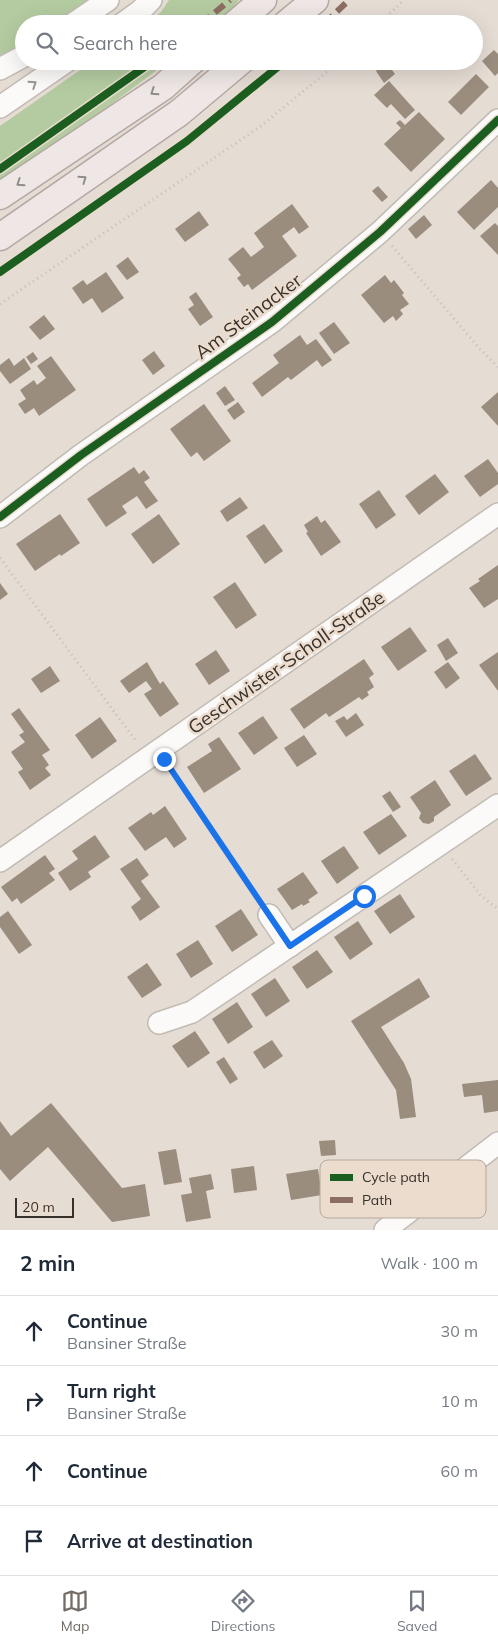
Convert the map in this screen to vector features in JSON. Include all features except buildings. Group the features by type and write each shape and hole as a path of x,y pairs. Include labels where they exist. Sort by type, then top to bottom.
{"main road":[{"path":"246,15 263,0"},
{"path":"297,15 315,0"},
{"path":"0,196 163,87 182,70"},
{"path":"0,237 178,113 230,70"}],"street":[{"path":"86,15 108,0"},
{"path":"136,15 151,0"},
{"path":"0,69 15,61"},
{"path":"0,107 54,70"},
{"name":"Am Steinacker","path":"0,517 81,455 272,322 380,232 498,120"},
{"name":"Geschwister-Scholl-Straße","path":"0,861 498,514"},
{"path":"158,1023 192,1012 498,805"},
{"path":"269,915 290,946"},
{"path":"476,1160 498,1143"},
{"path":"385,1230 401,1218"}],"path":[{"path":"388,15 404,0"},
{"path":"0,304 261,126 329,70"},
{"path":"380,232 480,349 498,367"},
{"path":"0,558 154,754 269,915"},
{"path":"440,845 481,896 498,909"}],"green space":[{"path":"0,0 99,0 75,15 15,15 15,53 0,62"},
{"path":"169,0 239,0 227,15 157,15"},
{"path":"80,70 157,70 0,185 0,126"}],"marked path":[{"path":"212,15 230,0"},
{"path":"333,15 349,0"}],"cycle path":[{"path":"0,169 140,70"},
{"path":"0,272 187,141 274,70"},
{"path":"0,517 81,455 272,322 380,232 498,120"}],"route":[{"path":"164,759 290,946 364,896"}]}
